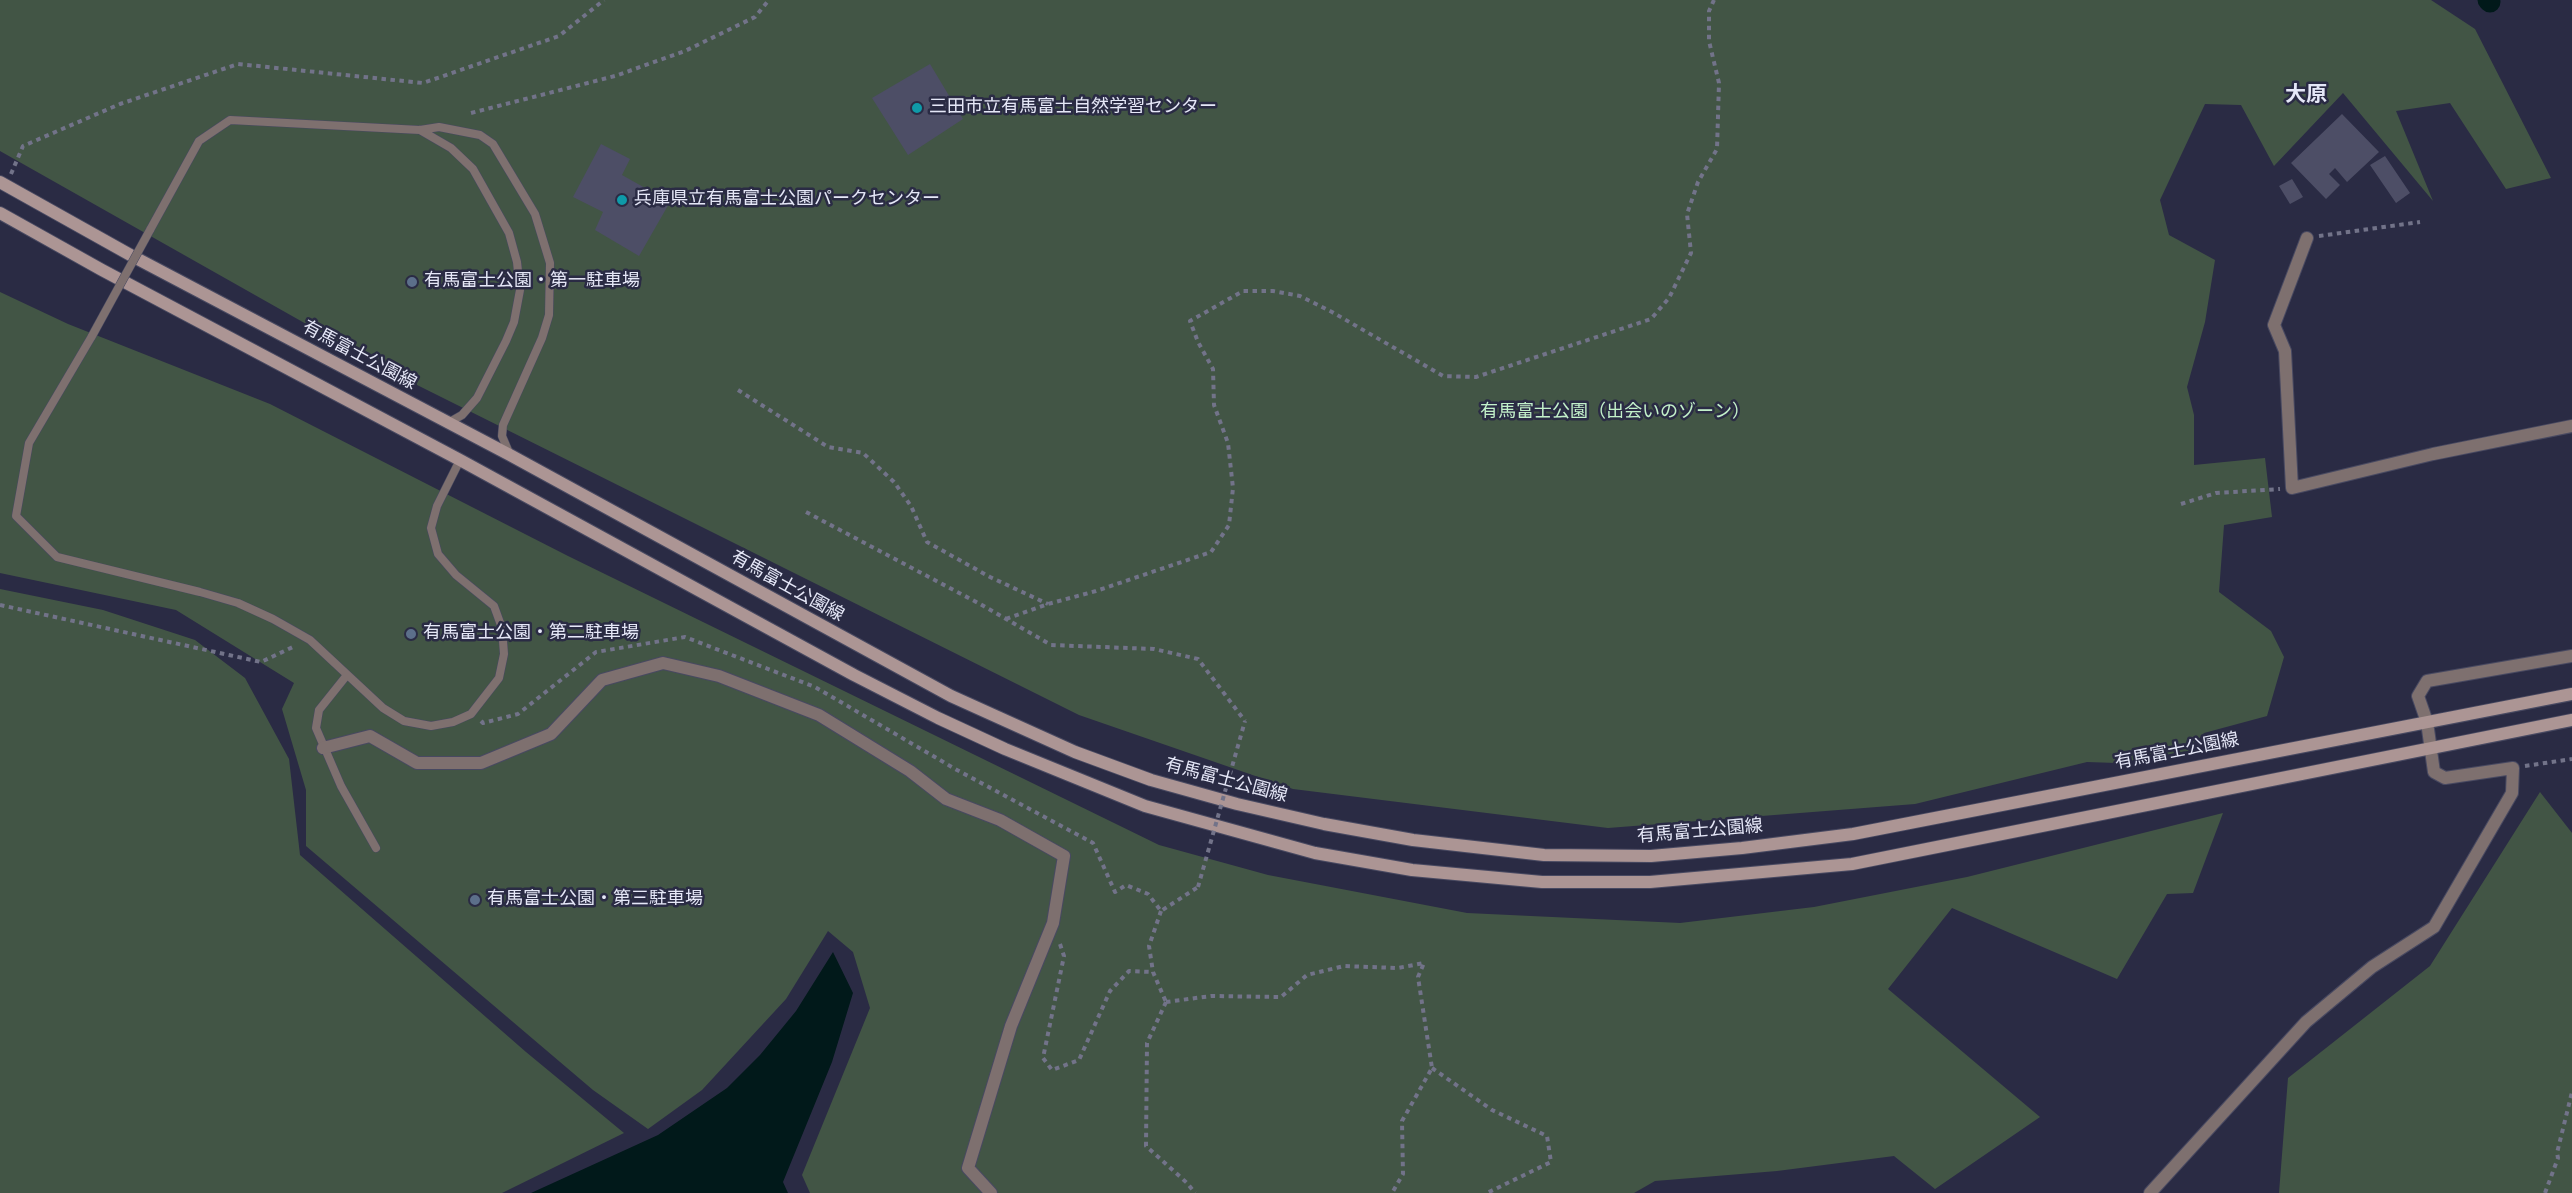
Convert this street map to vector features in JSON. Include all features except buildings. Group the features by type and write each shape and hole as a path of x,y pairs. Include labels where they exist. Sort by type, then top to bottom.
{"main road":[{"name":"有馬富士公園線","path":"3,184 134,257 510,455 951,696 1075,752 1151,780 1237,804 1324,824 1413,840 1544,855 1651,856 1742,848 1853,834 2572,694"},
{"path":"0,213 854,675 1005,749 1145,806 1315,853 1412,870 1542,882 1650,882 1852,864 2572,720"}],"street":[{"path":"2307,238 2274,325 2285,351 2292,489 2433,454 2572,426"},
{"path":"2150,1193 2306,1022 2372,967 2434,927 2512,793 2513,768 2445,778 2434,772 2427,722 2418,696 2427,681 2572,656"},
{"path":"323,748 370,736 417,763 481,763 551,734 602,680 663,663 719,676 819,715 910,771 946,799 1000,820 1064,856 1053,923 1011,1026 968,1168 991,1193"}],"lane":[{"path":"460,460 437,506 431,528 438,554 456,575 494,606 502,628 504,654 499,678 471,714 453,722 431,726 404,720 383,708 310,640 238,603 57,557 16,516 30,443 92,336 199,141 230,120 420,130 439,127 465,130 480,135 493,144 535,214 550,263 549,315 542,338 503,425 502,436 510,455"},
{"path":"420,130 451,148 473,170 508,233 518,262 520,290 514,322 506,341 477,398 462,415 448,423"},
{"path":"347,675 319,710 316,728 341,786 376,848"}],"path":[{"path":"3,184 23,146 120,104 238,64 423,83 559,36 604,0"},
{"path":"471,113 615,76 686,51 755,17 769,0"},
{"path":"1006,619 1211,552 1228,525 1233,488 1228,443 1214,405 1213,369 1198,342 1190,321 1243,291 1273,291 1300,296 1443,376 1476,377 1651,319 1669,298 1691,253 1687,214 1698,182 1717,149 1719,83 1709,31 1709,11 1714,0"},
{"path":"2307,238 2420,222"},
{"path":"738,390 828,447 863,453 894,482 911,506 927,542 990,577 1048,604"},
{"path":"2181,504 2216,493 2292,489"},
{"path":"806,512 1051,645 1154,649 1198,659 1245,721 1198,887 1161,911 1149,946 1153,972 1166,1002 1147,1043 1146,1146 1188,1183 1195,1193"},
{"path":"0,605 261,662 310,640"},
{"path":"2513,768 2572,759"},
{"path":"1093,843 1115,892 1126,885 1148,894 1161,911"},
{"path":"1053,923 1064,956 1042,1058 1052,1070 1079,1060 1110,991 1129,971 1153,972"},
{"path":"1166,1002 1210,996 1281,997 1307,975 1344,966 1398,968 1424,963 1418,977 1432,1068 1402,1121 1403,1174 1392,1193"},
{"path":"1432,1068 1492,1110 1546,1136 1551,1162 1486,1193"},
{"path":"2545,1193 2558,1158 2557,1153 2572,1092"}],"green space":[{"name":"有馬富士公園（出会いのゾーン）","path":"0,0 2431,0 2475,29 2551,178 2506,189 2450,103 2396,111 2433,201 2343,93 2274,166 2241,105 2205,104 2160,200 2169,235 2215,260 2205,322 2187,387 2194,415 2194,465 2265,458 2272,517 2224,525 2219,592 2271,631 2284,657 2267,716 2204,733 2188,751 2117,763 2087,762 1915,804 1608,828 1293,789 1079,715 393,373 0,151"},
{"path":"0,292 68,324 270,404 568,556 1159,845 1268,875 1467,913 1680,923 1814,907 1967,877 2223,813 2193,893 2167,894 2117,979 1952,908 1888,989 2040,1117 1935,1189 1894,1156 1777,1171 1655,1181 1634,1193 810,1193 802,1175 870,1008 853,952 828,931 786,999 702,1090 648,1129 593,1090 306,846 306,790 282,709 294,683 176,610 0,573"},
{"path":"0,589 103,610 195,640 245,678 289,759 300,855 526,1052 624,1133 502,1193 0,1193"},
{"path":"2540,792 2572,833 2572,1193 2279,1193 2288,1078 2430,966"}],"shaded area":[{"path":"833,952 853,993 832,1062 783,1182 788,1193 531,1193 658,1135 727,1088 760,1055 796,1011"}],"place":[{"name":"三田市立有馬富士自然学習センター","path":"917,108"},
{"name":"兵庫県立有馬富士公園パークセンター","path":"622,200"},
{"name":"有馬富士公園・第一駐車場","path":"412,282"},
{"name":"有馬富士公園・第二駐車場","path":"411,634"},
{"name":"有馬富士公園・第三駐車場","path":"475,900"}],"district":[{"name":"大原","path":"2306,96"}]}
